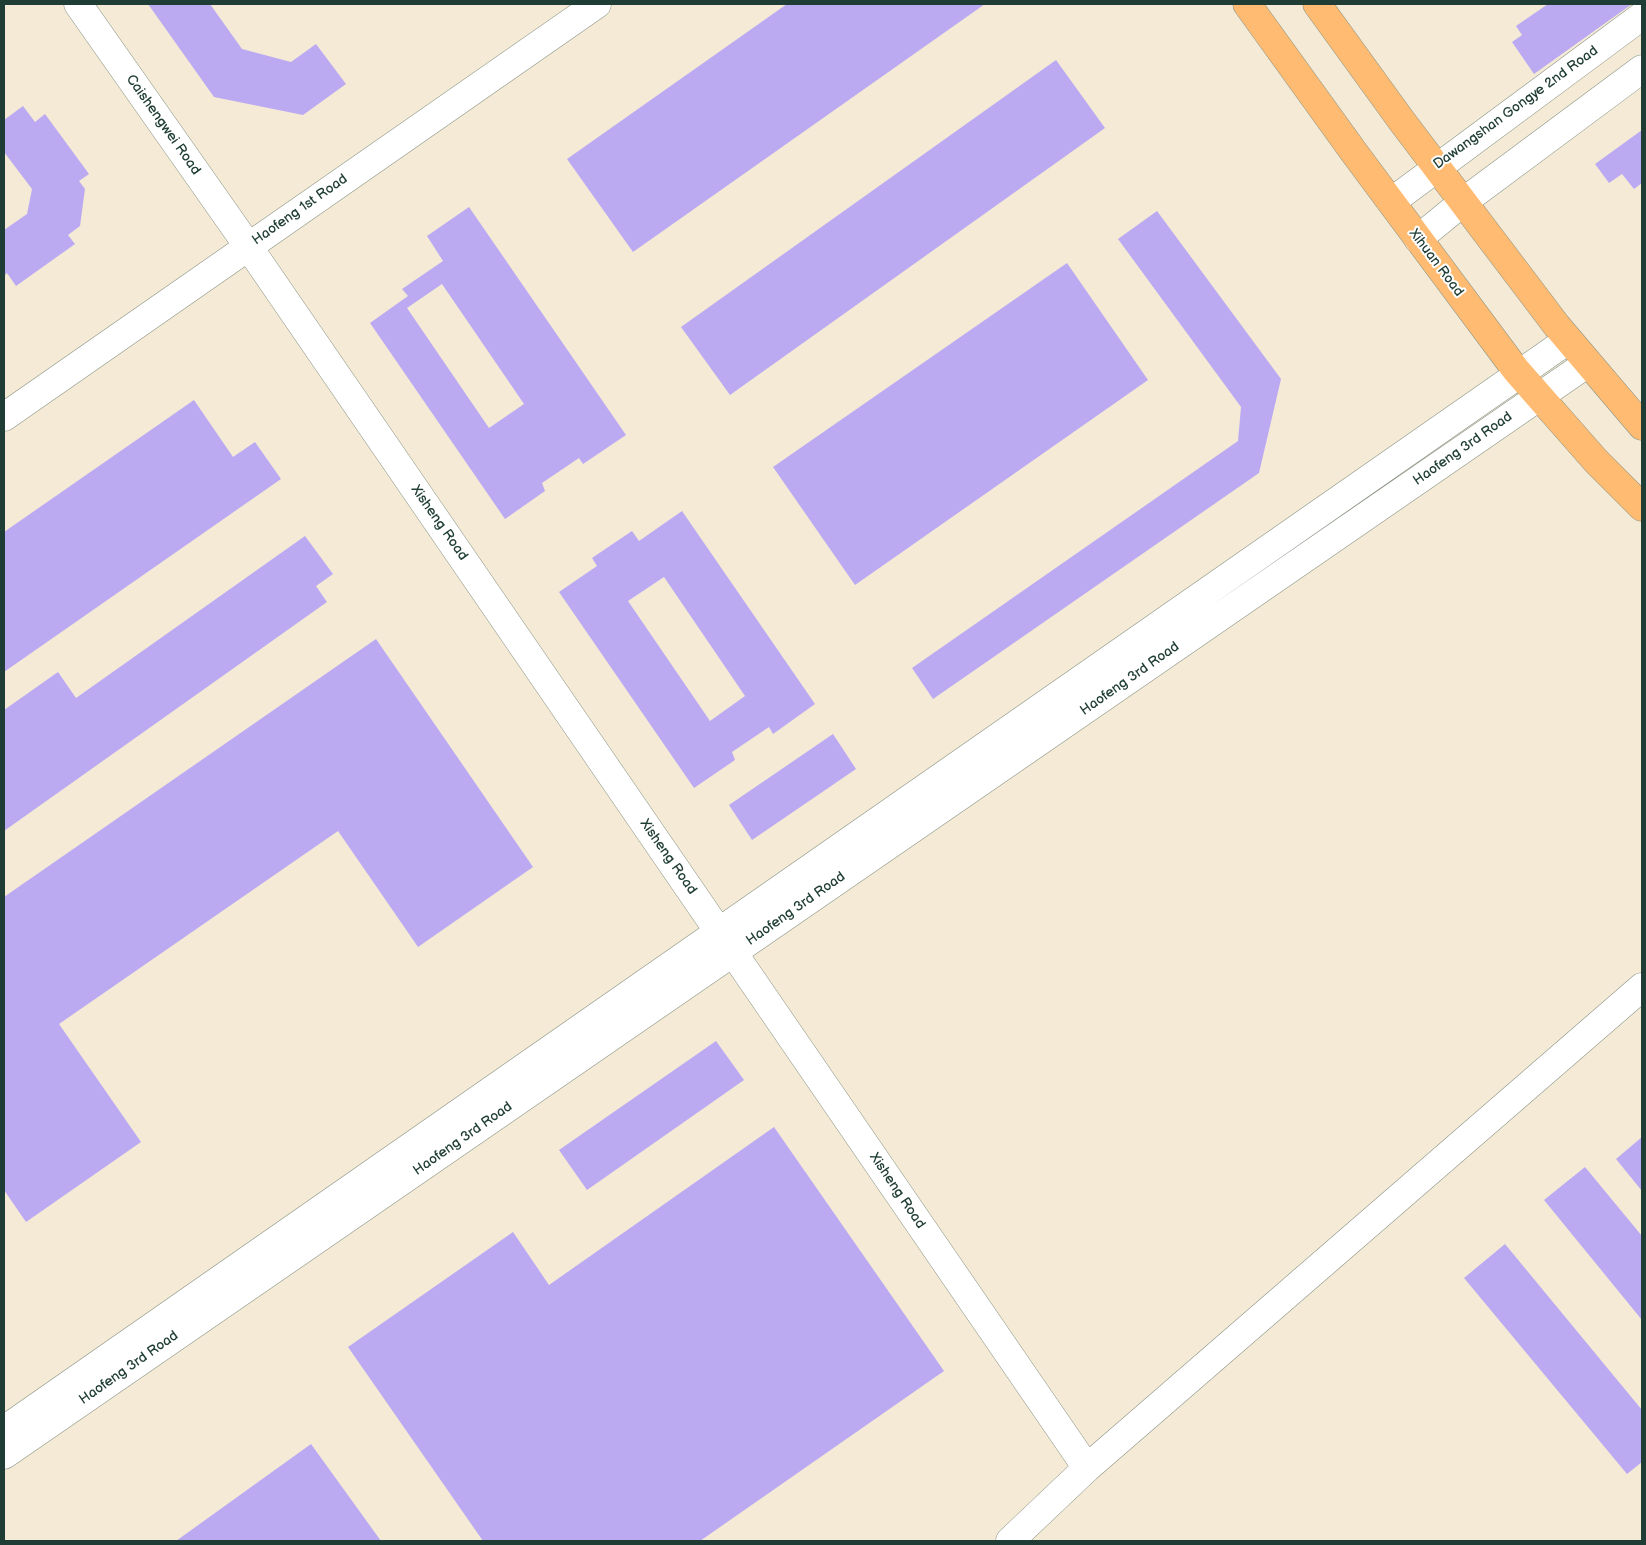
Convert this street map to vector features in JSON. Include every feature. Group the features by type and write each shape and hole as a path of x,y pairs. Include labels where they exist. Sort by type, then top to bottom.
{"main road":[{"name":"Xihuan Road","path":"1247,4 1391,202 1520,374 1596,461 1642,507"},
{"path":"1316,4 1436,167 1568,340 1642,426"}],"street":[{"name":"Caishengwei Road","path":"78,4 248,246"},
{"name":"Haofeng 1st Road","path":"4,417 597,4"},
{"name":"Dawangshan Gongye 2nd Road","path":"1391,202 1642,16"},
{"path":"1418,238 1463,202 1642,69"},
{"name":"Xisheng Road","path":"248,246 1087,1468"},
{"name":"Haofeng 3rd Road","path":"4,1454 726,942 1568,340"},
{"name":"Haofeng 3rd Road","path":"4,1430 1588,363"},
{"path":"1010,1541 1087,1468 1642,987"}],"building":[{"path":"148,4 210,4 242,49 291,62 316,44 346,84 303,115 214,97"},
{"path":"787,4 985,4 633,252 567,159"},
{"path":"1548,4 1632,4 1534,74 1512,42 1522,35 1516,26"},
{"path":"1056,60 1105,128 730,395 681,327"},
{"path":"23,106 35,122 45,114 89,174 79,181 85,189 80,226 68,235 75,244 16,286 7,273 4,276 4,230 27,214 32,189 4,152 4,120"},
{"path":"1642,130 1642,183 1634,189 1622,174 1609,183 1595,164"},
{"path":"469,207 626,435 583,464 579,458 542,483 545,491 505,519 370,323 408,296 402,289 443,261 427,236","holes":["442,284 524,404 489,428 407,308"]},
{"path":"1157,211 1281,379 1259,473 933,699 912,668 1238,441 1241,407 1118,239"},
{"path":"1067,263 1148,380 855,585 773,467"},
{"path":"194,400 233,457 255,442 281,479 4,672 4,532"},
{"path":"682,511 815,704 773,734 769,727 732,752 735,760 694,788 559,592 597,566 592,558 632,531 639,541","holes":["664,577 745,696 710,721 628,601"]},
{"path":"305,536 333,574 316,586 327,602 4,831 4,710 58,672 76,698"},
{"path":"376,639 533,867 418,947 338,831 59,1024 141,1142 26,1222 4,1190 4,897"},
{"path":"833,734 856,769 752,840 729,805"},
{"path":"716,1041 744,1080 587,1190 559,1150"},
{"path":"774,1127 944,1371 700,1541 483,1541 348,1347 513,1232 549,1285"},
{"path":"1642,1137 1642,1191 1616,1159"},
{"path":"1585,1167 1642,1236 1642,1320 1544,1200"},
{"path":"1505,1244 1642,1410 1642,1462 1627,1474 1464,1278"},
{"path":"311,1444 381,1541 176,1541"}]}
